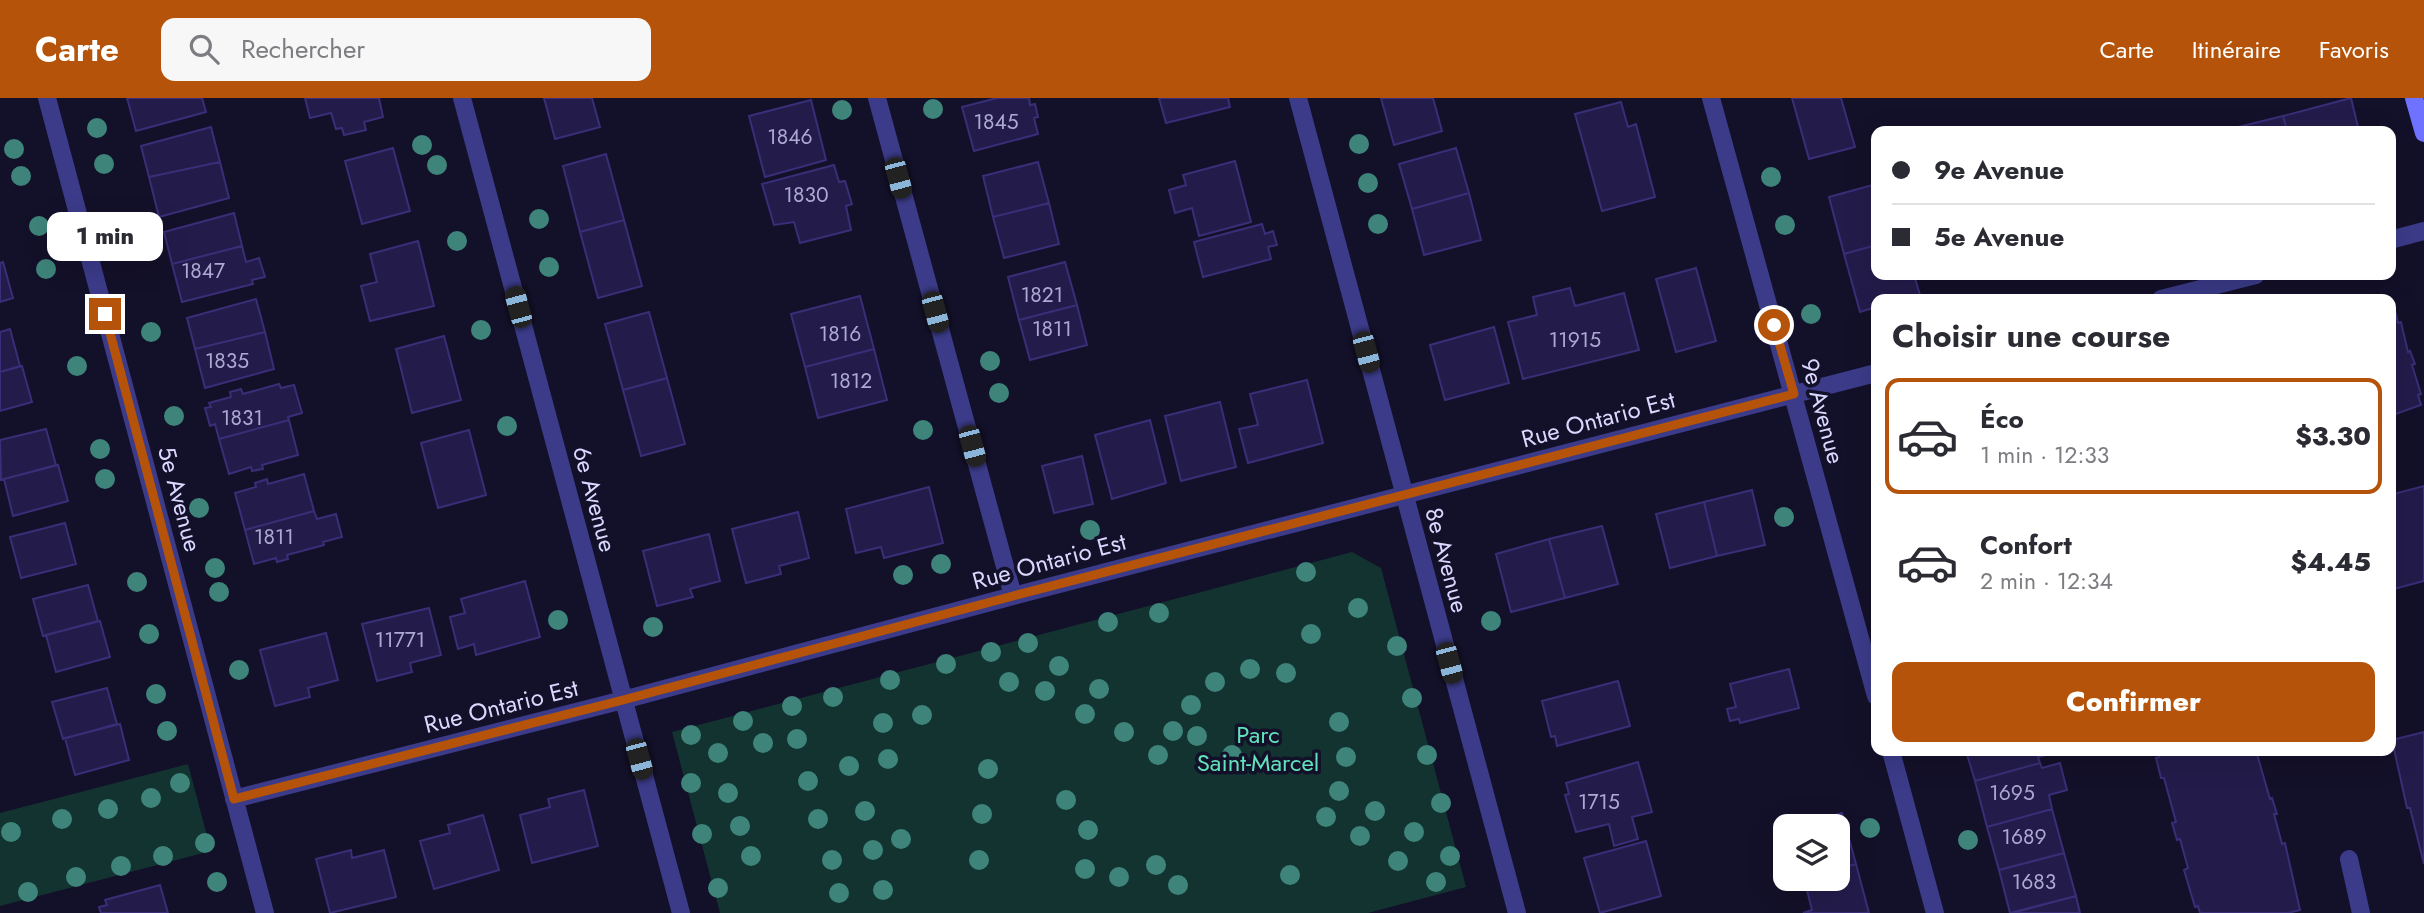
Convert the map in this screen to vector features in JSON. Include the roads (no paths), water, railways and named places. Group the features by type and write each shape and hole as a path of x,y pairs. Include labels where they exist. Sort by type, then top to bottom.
{"main road":[{"path":"2414,98 2424,133"}],"street":[{"name":"5e Avenue","path":"47,98 265,913"},
{"name":"6e Avenue","path":"462,98 681,913"},
{"path":"877,98 1013,596"},
{"name":"8e Avenue","path":"1298,98 1517,913"},
{"name":"9e Avenue","path":"1712,98 1871,678"},
{"path":"2396,238 2424,231"},
{"path":"2181,294 2236,280"},
{"name":"Rue Ontario Est","path":"234,799 1871,374"},
{"path":"1892,756 1935,913"},
{"path":"2349,859 2361,913"}],"park label":[{"name":"Parc Saint-Marcel","path":"1258,748"}]}
